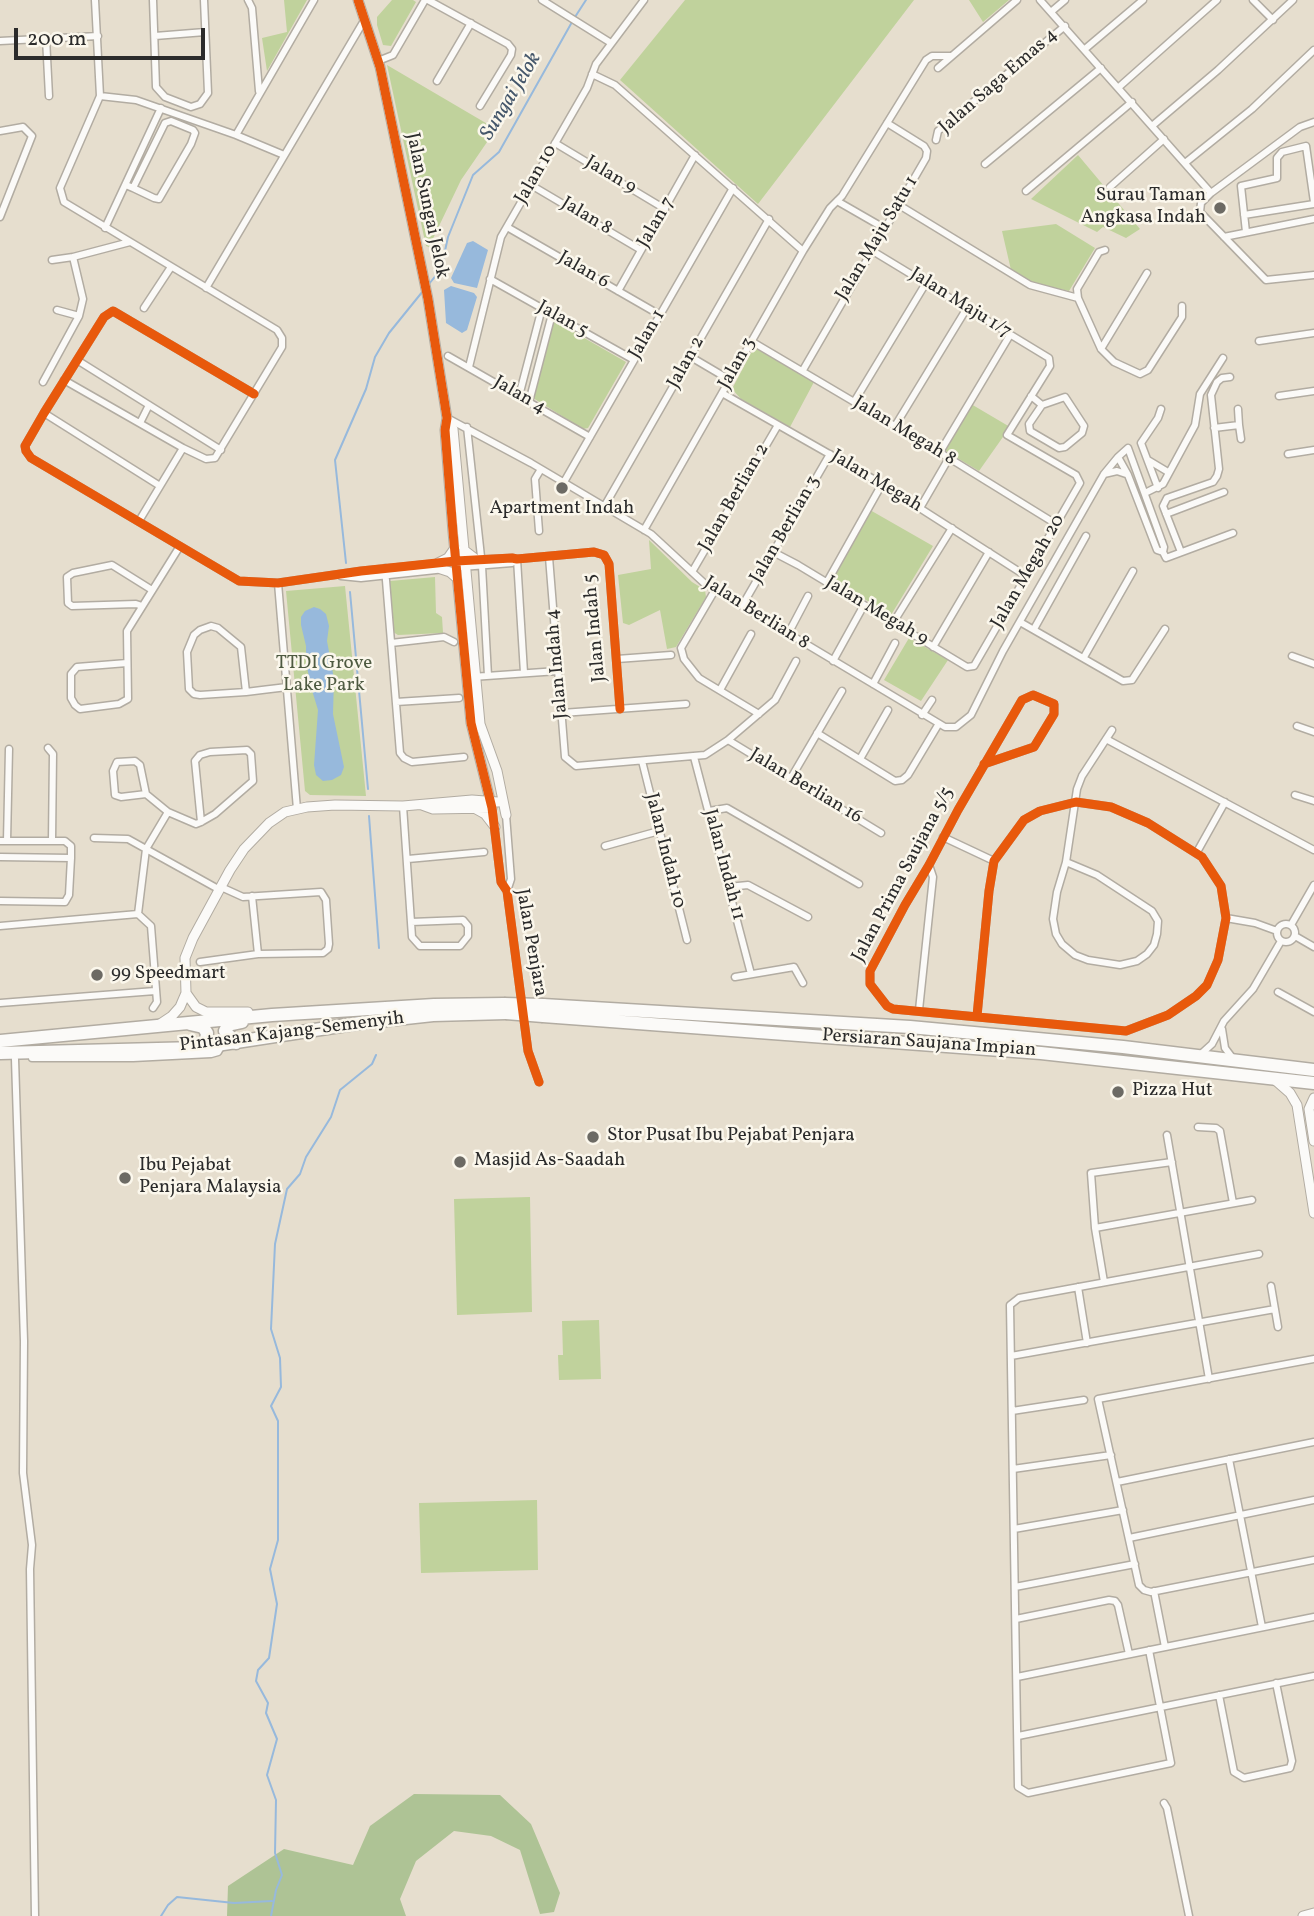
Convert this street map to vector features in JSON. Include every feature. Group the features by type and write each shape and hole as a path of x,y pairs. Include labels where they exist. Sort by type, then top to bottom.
{"highway":[{"name":"Pintasan Kajang-Semenyih","path":"0,1041 272,1014 434,1005 543,1010"},
{"name":"Pintasan Kajang-Semenyih","path":"0,1053 197,1048 317,1029 505,1009"},
{"name":"Persiaran Saujana Impian","path":"543,1010 1051,1054 1073,1062 1101,1066 1130,1067 1145,1063 1275,1079"},
{"name":"Persiaran Saujana Impian","path":"543,1010 910,1027 1123,1047 1314,1070"},
{"path":"236,1043 226,1035 228,1025 315,1012"},
{"path":"179,1023 195,1024 206,1030 208,1036 197,1048"},
{"path":"1275,1079 1314,1083"}],"street":[{"path":"65,380 183,448 206,459 215,458 282,347 282,338 277,330 64,202 60,188 100,96 95,0"},
{"path":"153,0 156,87 165,97 191,107 208,93 204,0"},
{"path":"248,0 252,8 259,93"},
{"path":"236,135 314,0"},
{"name":"Jalan Sungai Jelok","path":"359,0 378,61 428,299 447,420 453,429 459,549 472,677 480,724 499,781"},
{"path":"378,61 393,55 427,0 508,44 512,50 480,106"},
{"path":"542,0 611,43"},
{"name":"Jalan 10","path":"468,367 501,237 587,89 592,74 611,43 645,0"},
{"path":"937,68 1017,0"},
{"path":"1040,0 1211,193"},
{"path":"1052,11 1065,0"},
{"path":"1085,49 1143,0"},
{"path":"1119,87 1217,0"},
{"path":"1253,0 1273,20"},
{"path":"1152,126 1219,70 1293,0"},
{"path":"206,288 365,19"},
{"path":"437,81 471,23"},
{"name":"Jalan Saga Emas 4","path":"936,140 938,131 1065,26"},
{"path":"155,36 205,32"},
{"path":"0,41 98,36"},
{"path":"46,38 49,96"},
{"path":"1185,163 1252,109 1314,50"},
{"name":"Jalan 3","path":"644,530 830,208 928,57 950,56"},
{"path":"985,164 1101,68"},
{"path":"592,74 615,85 803,251"},
{"path":"100,96 135,100 161,108 284,155"},
{"path":"1026,191 1132,102"},
{"path":"106,228 161,108"},
{"path":"125,185 159,199 195,133 171,121 165,123 133,188"},
{"path":"1314,122 1300,127 1211,193 1202,203 1200,212 1266,279 1314,275"},
{"name":"Jalan Maju Satu 1","path":"803,370 926,158 928,151 924,146 887,123"},
{"path":"0,131 23,127 32,136 2,206 0,217"},
{"path":"1110,187 1164,139"},
{"name":"Jalan 9","path":"555,144 665,209"},
{"path":"1244,215 1314,203 1306,146 1279,154 1277,178 1241,186 1244,215 1246,232"},
{"name":"Jalan 7","path":"618,291 695,155"},
{"name":"Jalan 8","path":"531,185 641,250"},
{"name":"Jalan 1","path":"564,482 733,188"},
{"path":"837,201 884,228"},
{"path":"899,205 1030,285 1078,298"},
{"name":"Jalan 2","path":"604,507 769,219"},
{"path":"1224,237 1314,219"},
{"name":"Jalan 6","path":"506,227 660,315"},
{"path":"52,260 130,242"},
{"name":"Jalan Maju 1/7","path":"872,250 1049,358 1050,366 1031,396"},
{"path":"1105,250 1099,251 1077,289 1078,298 1101,349 1114,362 1140,374 1148,370 1182,317 1182,306"},
{"path":"43,382 79,316 83,299 73,257"},
{"path":"144,308 171,267"},
{"path":"1101,349 1147,273"},
{"name":"Jalan 5","path":"490,279 634,360"},
{"path":"854,402 926,283"},
{"path":"519,396 542,308"},
{"path":"895,426 967,308"},
{"path":"57,310 79,316"},
{"path":"254,394 113,311 104,317 25,446 31,458 239,581 278,583 440,566 461,568 479,563"},
{"path":"529,402 552,314"},
{"path":"1259,341 1314,333"},
{"path":"940,452 1010,335"},
{"name":"Jalan Megah 8","path":"751,341 1056,524"},
{"name":"Jalan 4","path":"448,356 590,437"},
{"path":"691,357 730,380"},
{"path":"1145,493 1158,488 1168,472 1195,425 1200,394 1223,358"},
{"path":"77,360 221,450"},
{"path":"1181,552 1163,506 1167,498 1213,482 1217,476 1219,469 1211,396 1217,382 1230,377"},
{"path":"1279,396 1314,391"},
{"name":"Jalan Megah","path":"722,393 882,484 1026,576"},
{"path":"1031,396 1042,405"},
{"name":"Jalan Megah 20","path":"978,662 1080,483 1076,475 1007,435 1031,396"},
{"path":"1065,397 1084,426 1082,433 1059,448 1030,431 1030,424 1042,405 1065,397"},
{"path":"140,423 149,405"},
{"path":"1158,488 1141,443 1161,409"},
{"path":"1238,410 1241,439"},
{"path":"44,413 160,486"},
{"name":"Jalan Berlian 8","path":"447,420 467,427 644,530 715,590 938,725"},
{"name":"Jalan Berlian 2","path":"692,572 778,425"},
{"path":"1214,428 1239,425"},
{"path":"467,427 488,676"},
{"path":"138,521 183,448"},
{"path":"817,733 895,781 908,775 938,725 956,727 971,715 1104,474 1127,449 1130,449 1166,558 1233,533"},
{"path":"1288,454 1314,450"},
{"name":"Jalan Berlian 3","path":"742,606 830,454"},
{"path":"1118,457 1128,475 1157,550 1163,552"},
{"path":"919,508 949,458"},
{"path":"1148,460 1168,472"},
{"path":"539,531 536,479 541,469"},
{"path":"1104,474 1116,471 1128,475"},
{"path":"827,582 882,484"},
{"path":"1166,514 1224,492"},
{"path":"893,623 952,528"},
{"path":"1034,629 1086,536"},
{"path":"127,663 77,667 71,674 71,698 75,705 80,709 119,704 128,699 127,631 180,546"},
{"path":"440,566 459,549 479,563"},
{"name":"Jalan Indah 5","path":"549,557 594,552 604,555 609,564 620,709"},
{"name":"Jalan Megah 9","path":"773,552 967,667 978,662"},
{"path":"933,647 989,552"},
{"path":"440,566 450,572 479,563 512,563 517,559 549,557"},
{"name":"Jalan Indah 4","path":"549,557 565,757 576,766 642,761"},
{"path":"517,559 524,673"},
{"path":"142,606 72,606 68,603 67,577 73,573 112,565 152,590"},
{"path":"1084,657 1133,571"},
{"path":"385,572 400,753 412,762 464,757"},
{"path":"278,583 297,809"},
{"path":"715,590 681,648 684,659 699,678 760,714"},
{"path":"788,634 808,596"},
{"path":"833,661 864,605"},
{"path":"1020,622 1123,681 1132,680 1164,629"},
{"path":"246,692 241,647 237,641 218,628 211,626 200,630 194,635 187,652 189,689 200,695 246,692 287,687"},
{"path":"720,690 751,634"},
{"path":"391,643 444,637 454,642"},
{"path":"873,684 895,643"},
{"path":"617,659 671,655"},
{"path":"1292,656 1314,664"},
{"path":"642,761 705,755 728,740 775,700 796,661"},
{"path":"472,677 558,670"},
{"name":"Jalan Sungai Jelok","path":"472,677 473,731 493,803"},
{"path":"790,778 842,691"},
{"name":"Jalan Prima Saujana 5/5","path":"919,1010 894,1009 882,1001 870,984 870,971 943,837 984,764 1022,700 1033,695 1054,704 1054,714 1034,747 984,764"},
{"path":"396,702 460,698"},
{"path":"922,715 932,700"},
{"path":"562,713 685,704"},
{"path":"860,759 888,710"},
{"path":"1297,726 1314,732"},
{"path":"1066,862 1097,875 1152,911 1157,921 1157,934 1147,954 1137,961 1120,965 1075,955 1062,944 1056,934 1053,919 1057,892 1066,862 1077,789 1082,776 1112,730"},
{"path":"1106,739 1314,850"},
{"name":"Jalan Berlian 16","path":"728,740 881,833"},
{"path":"48,748 53,754 52,841"},
{"path":"0,901 65,902 69,895 71,846 65,841 3,841 9,749"},
{"path":"146,794 121,797 115,795 113,771 117,762 135,761 140,765 146,794 168,812 197,824 201,822 215,814 253,781 251,754 247,750 210,752 200,755 195,761 201,822"},
{"name":"Jalan Indah 11","path":"694,757 751,974"},
{"name":"Jalan Indah 10","path":"642,761 687,940"},
{"path":"474,804 483,792 486,781"},
{"path":"493,803 499,781"},
{"path":"499,781 506,815 511,879 507,891"},
{"path":"1295,795 1314,801"},
{"path":"158,1025 177,1012 186,993 185,958 220,888 244,849 269,823 285,812 335,805 403,806 434,802 493,803 506,815"},
{"path":"929,864 933,877 919,1010 977,1016 1126,1031 1152,1023 1182,1006 1207,985 1218,960 1226,918 1221,886 1197,852 1125,812 1076,802 1040,811 1024,820 994,861 977,1016"},
{"path":"1197,852 1225,802"},
{"name":"Jalan Penjara","path":"493,803 501,882 507,891 528,1051 539,1082"},
{"path":"474,804 495,827"},
{"path":"403,806 412,937 420,946 460,946 468,936 468,926 463,920 411,922"},
{"path":"709,811 727,808 859,884"},
{"path":"138,914 146,849 168,812"},
{"path":"605,846 659,831"},
{"path":"943,837 994,861"},
{"path":"94,838 128,839 220,888 243,897 321,892 326,900 329,944 323,953 258,954 200,962"},
{"path":"408,859 484,852"},
{"path":"0,858 71,858"},
{"path":"729,887 748,885 808,917"},
{"path":"1291,925 1314,885"},
{"path":"253,896 258,954"},
{"path":"0,926 138,914 151,926 157,1002 153,1008"},
{"path":"1226,918 1255,923 1277,931 1281,941"},
{"path":"1277,931 1283,924 1291,925"},
{"path":"1291,925 1295,936"},
{"path":"1281,941 1290,941 1295,936"},
{"path":"1295,936 1314,947"},
{"path":"1196,1056 1208,1049 1224,1021 1253,989 1281,941"},
{"path":"735,976 794,967 803,983"},
{"path":"0,1003 155,991"},
{"path":"1278,992 1314,1012"},
{"path":"186,993 196,1007 206,1012 272,1014"},
{"path":"1222,1027 1225,1048 1234,1060"},
{"path":"0,1059 133,1059 211,1054 218,1052 222,1045"},
{"path":"15,1059 24,1341 23,1473 32,1545 30,1569 35,1913 27,1916"},
{"path":"1275,1079 1290,1093 1297,1105 1314,1213"},
{"path":"1314,1098 1309,1109 1314,1141"},
{"path":"1198,1126 1220,1130 1233,1203"},
{"path":"1167,1135 1209,1379"},
{"path":"1104,1282 1095,1228 1091,1172 1172,1162"},
{"path":"1095,1228 1252,1200"},
{"path":"1149,1650 1171,1763 1028,1793 1018,1787 1010,1305 1019,1298 1259,1255"},
{"path":"1271,1286 1278,1328"},
{"path":"1078,1287 1087,1343"},
{"path":"1011,1356 1275,1309"},
{"path":"1314,1361 1098,1399 1139,1585 1144,1590 1154,1591 1314,1560"},
{"path":"1012,1411 1084,1400"},
{"path":"1116,1482 1314,1442"},
{"path":"1013,1469 1111,1455"},
{"path":"1229,1459 1262,1627"},
{"path":"1129,1538 1314,1500"},
{"path":"1014,1529 1123,1510"},
{"path":"1015,1587 1135,1564"},
{"path":"1154,1591 1165,1647"},
{"path":"1016,1619 1115,1601 1129,1654"},
{"path":"1017,1677 1314,1616"},
{"path":"1018,1736 1314,1676"},
{"path":"1219,1695 1234,1772 1244,1778 1290,1768 1292,1761 1276,1684"},
{"path":"1164,1802 1189,1916"},
{"path":"1303,1916 1314,1913"}],"green space":[{"path":"284,0 307,0 267,71 262,38 287,32"},
{"path":"392,0 416,2 391,46 383,45 377,17"},
{"path":"685,0 914,0 758,204 620,80"},
{"path":"969,0 1009,0 983,22"},
{"path":"387,65 496,129 461,180 429,247 426,246"},
{"path":"1078,155 1140,229 1126,238 1103,227 1097,232 1031,199"},
{"path":"1056,224 1095,248 1069,291 1036,284 1011,270 1002,231"},
{"path":"553,320 626,362 588,428 583,429 533,398"},
{"path":"758,349 814,382 790,427 741,399 732,389 752,351"},
{"path":"971,404 1010,427 979,471 944,450"},
{"path":"870,510 933,546 891,615 831,579"},
{"path":"649,540 692,582 705,590 706,597 676,647 667,649 660,610 629,625 623,623 618,575 651,569"},
{"path":"435,577 436,613 442,617 443,633 398,635 393,632 390,581"},
{"name":"TTDI Grove Lake Park","path":"345,586 366,796 310,795 305,791 286,591"},
{"path":"909,638 948,660 921,701 884,680"},
{"path":"530,1197 532,1312 457,1315 454,1199"},
{"path":"599,1320 601,1379 559,1380 558,1355 563,1355 562,1321"},
{"path":"537,1500 538,1570 421,1573 419,1503"},
{"path":"414,1794 500,1795 531,1824 560,1893 554,1912 540,1914 520,1850 491,1836 454,1831 416,1861 400,1899 406,1916 227,1916 228,1886 284,1849 353,1865 370,1826"}],"water":[{"path":"473,241 488,250 477,288 454,283 451,278 467,243"},
{"path":"451,286 474,293 477,297 467,330 462,333 446,323 444,290"},
{"path":"314,607 326,614 329,626 327,641 334,679 333,714 344,767 341,775 323,781 316,775 314,765 318,710 306,662 306,646 301,625 301,617 305,611"}],"waterway":[{"name":"Sungai Jelok","path":"575,17 586,0"},
{"name":"Sungai Jelok","path":"429,284 441,269 448,237 473,175 499,152 572,22"},
{"path":"346,563 335,460 366,389 375,357 389,333 423,291"},
{"path":"350,592 368,789"},
{"path":"369,816 379,948"},
{"path":"271,1916 282,1875 275,1853 276,1800 267,1775 277,1739 266,1713 268,1703 256,1681 258,1670 269,1658 277,1604 270,1569 278,1540 278,1421 271,1406 281,1387 280,1358 271,1329 275,1244 287,1189 300,1174 306,1157 331,1117 340,1090 372,1064 376,1055"},
{"path":"161,1916 177,1897 234,1903 272,1901"}],"cycle path":[{"path":"358,0 380,67 428,299 447,418 445,430 453,532 471,723 492,808 501,882 507,891 528,1051 539,1082"},
{"path":"254,394 113,311 104,317 44,413 25,446 26,451 31,458 239,581 278,583 456,561 594,552 604,555 609,564 620,709"},
{"path":"977,1016 994,861 1024,820 1040,811 1076,802 1111,807 1148,823 1202,857 1221,886 1226,918 1218,960 1207,985 1168,1015 1126,1031 893,1009 887,1006 870,984 870,971 905,905 958,810 1022,700 1033,695 1054,704 1054,714 1034,747 984,764"}],"place":[{"name":"Surau Taman Angkasa Indah","path":"1220,208"},
{"name":"Apartment Indah","path":"562,488"},
{"name":"99 Speedmart","path":"97,975"},
{"name":"Pizza Hut","path":"1118,1092"},
{"name":"Stor Pusat Ibu Pejabat Penjara","path":"593,1137"},
{"name":"Masjid As-Saadah","path":"460,1162"},
{"name":"Ibu Pejabat Penjara Malaysia","path":"125,1178"}]}
